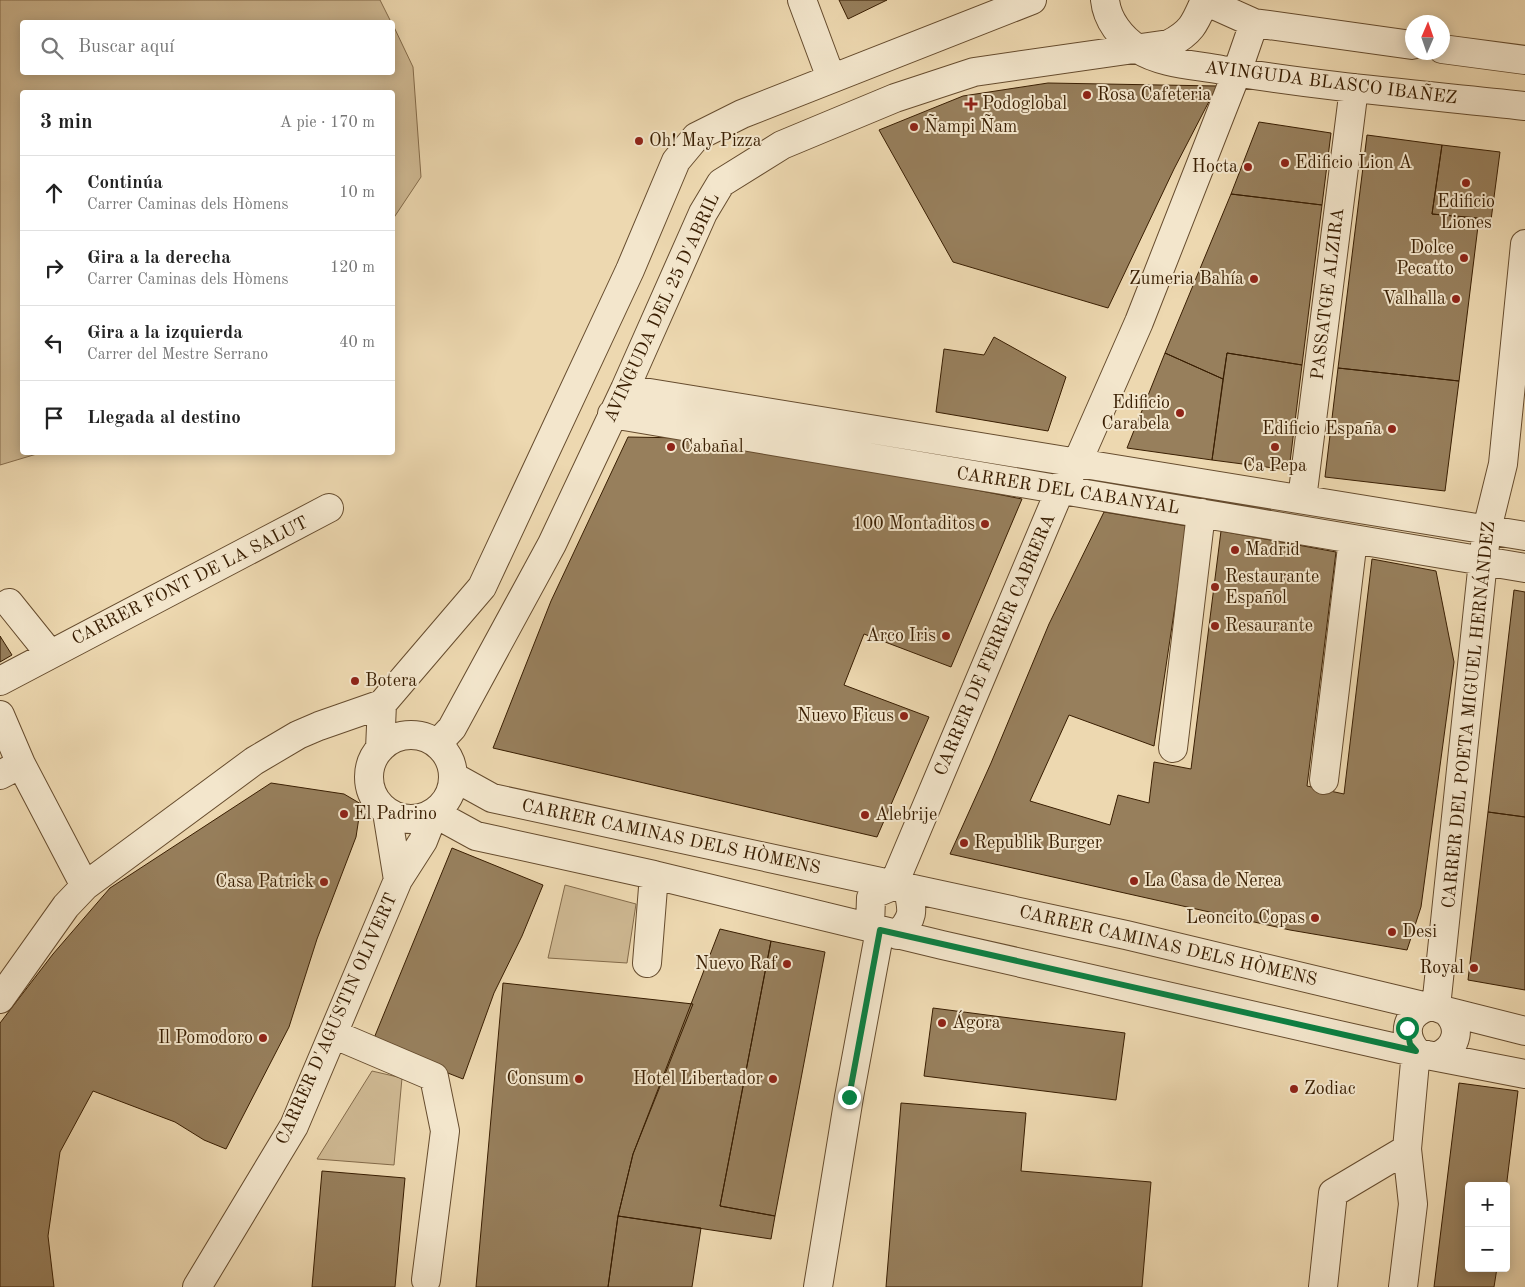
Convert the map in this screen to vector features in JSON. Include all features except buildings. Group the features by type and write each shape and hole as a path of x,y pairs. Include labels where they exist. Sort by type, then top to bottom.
{"street":[{"path":"802,0 831,78"},
{"path":"0,999 66,906 85,886 254,761 312,729 382,704 482,587 630,270 676,162 696,136 742,114 1032,0"},
{"path":"1106,0 1106,10 1117,30 1138,49"},
{"path":"1205,0 1254,23 1405,44"},
{"name":"AVINGUDA DEL 25 D'ABRIL","path":"438,744 452,728 552,544 625,390 703,213 721,183 782,145 895,98 974,72 1169,44 1186,36 1194,25 1205,0"},
{"name":"CARRER DE FERRER CABRERA","path":"900,888 1060,490 1077,463 1139,322 1237,72 1254,23"},
{"name":"AVINGUDA BLASCO IBAÑEZ","path":"1138,49 1168,61 1237,72 1354,88 1525,106"},
{"path":"1450,50 1525,60"},
{"name":"PASSATGE ALZIRA","path":"1302,499 1354,88"},
{"name":"CARRER DEL POETA MIGUEL HERNÁNDEZ","path":"1437,1008 1483,561 1487,529 1503,464 1525,244"},
{"name":"CARRER DEL CABANYAL","path":"625,390 1525,536"},
{"name":"CARRER DEL CABANYAL","path":"612,414 1525,568"},
{"name":"CARRER FONT DE LA SALUT","path":"0,680 330,508"},
{"path":"1173,748 1201,513"},
{"path":"1324,780 1353,539"},
{"path":"9,603 50,654"},
{"path":"380,749 382,704"},
{"path":"0,715 10,770 85,886"},
{"path":"408,735 423,737 438,744 446,753 452,765 454,778 452,791 444,804 425,818 406,819 387,812 377,802 371,790 369,776 372,762 380,749 388,741 408,735"},
{"name":"CARRER CAMINAS DELS HÒMENS","path":"454,778 492,798 900,888 1126,935 1525,1030"},
{"name":"CARRER D'AGUSTIN OLIVERT","path":"387,812 398,880"},
{"path":"434,813 476,836 654,875 883,931 1525,1074"},
{"name":"CARRER D'AGUSTIN OLIVERT","path":"198,1287 294,1126 398,880 423,840 434,813"},
{"path":"647,963 654,875"},
{"path":"818,1287 849,1097 883,931 870,898 876,893 900,888 912,910 911,920 883,931"},
{"path":"1437,1008 1452,1016 1457,1032 1452,1046 1427,1053 1410,1044 1407,1028 1414,1014 1437,1008"},
{"path":"333,1034 434,1077 445,1131 426,1280"},
{"path":"1403,1287 1412,1204 1407,1149 1427,1053"},
{"path":"1323,1287 1333,1193 1407,1149"}],"shaded area":[{"path":"0,0 380,0 390,20 20,20 20,75 395,75 395,29 413,67 421,177 395,216 395,90 20,90 20,455 33,455 0,465"},
{"path":"565,885 636,904 627,963 548,958"},
{"path":"372,1071 402,1078 394,1165 317,1159"}],"place":[{"name":"Rosa Cafeteria","path":"1087,95"},
{"name":"Podoglobal","path":"971,104"},
{"name":"Ñampi Ñam","path":"914,127"},
{"name":"Oh! May Pizza","path":"639,141"},
{"name":"Edificio Lion A","path":"1285,163"},
{"name":"Hocta","path":"1248,167"},
{"name":"Edificio Liones","path":"1466,183"},
{"name":"Dolce Pecatto","path":"1464,258"},
{"name":"Zumeria Bahía","path":"1254,279"},
{"name":"Valhalla","path":"1456,299"},
{"name":"Edificio Carabela","path":"1180,413"},
{"name":"Edificio España","path":"1392,429"},
{"name":"Cabañal","path":"671,447"},
{"name":"Ca Pepa","path":"1275,447"},
{"name":"100 Montaditos","path":"985,524"},
{"name":"Madrid","path":"1235,550"},
{"name":"Restaurante Español","path":"1215,587"},
{"name":"Resaurante","path":"1215,626"},
{"name":"Arco Iris","path":"946,636"},
{"name":"Botera","path":"355,681"},
{"name":"Nuevo Ficus","path":"904,716"},
{"name":"El Padrino","path":"344,814"},
{"name":"Alebrije","path":"865,815"},
{"name":"Republik Burger","path":"964,843"},
{"name":"La Casa de Nerea","path":"1134,881"},
{"name":"Casa Patrick","path":"324,882"},
{"name":"Leoncito Copas","path":"1315,918"},
{"name":"Desi","path":"1392,932"},
{"name":"Nuevo Raf","path":"787,964"},
{"name":"Royal","path":"1474,968"},
{"name":"Ágora","path":"942,1023"},
{"name":"Il Pomodoro","path":"263,1038"},
{"name":"Consum","path":"579,1079"},
{"name":"Hotel Libertador","path":"773,1079"},
{"name":"Zodiac","path":"1294,1089"}],"route":[{"path":"849,1097 880,930 1416,1051 1410,1044 1407,1028"}]}
